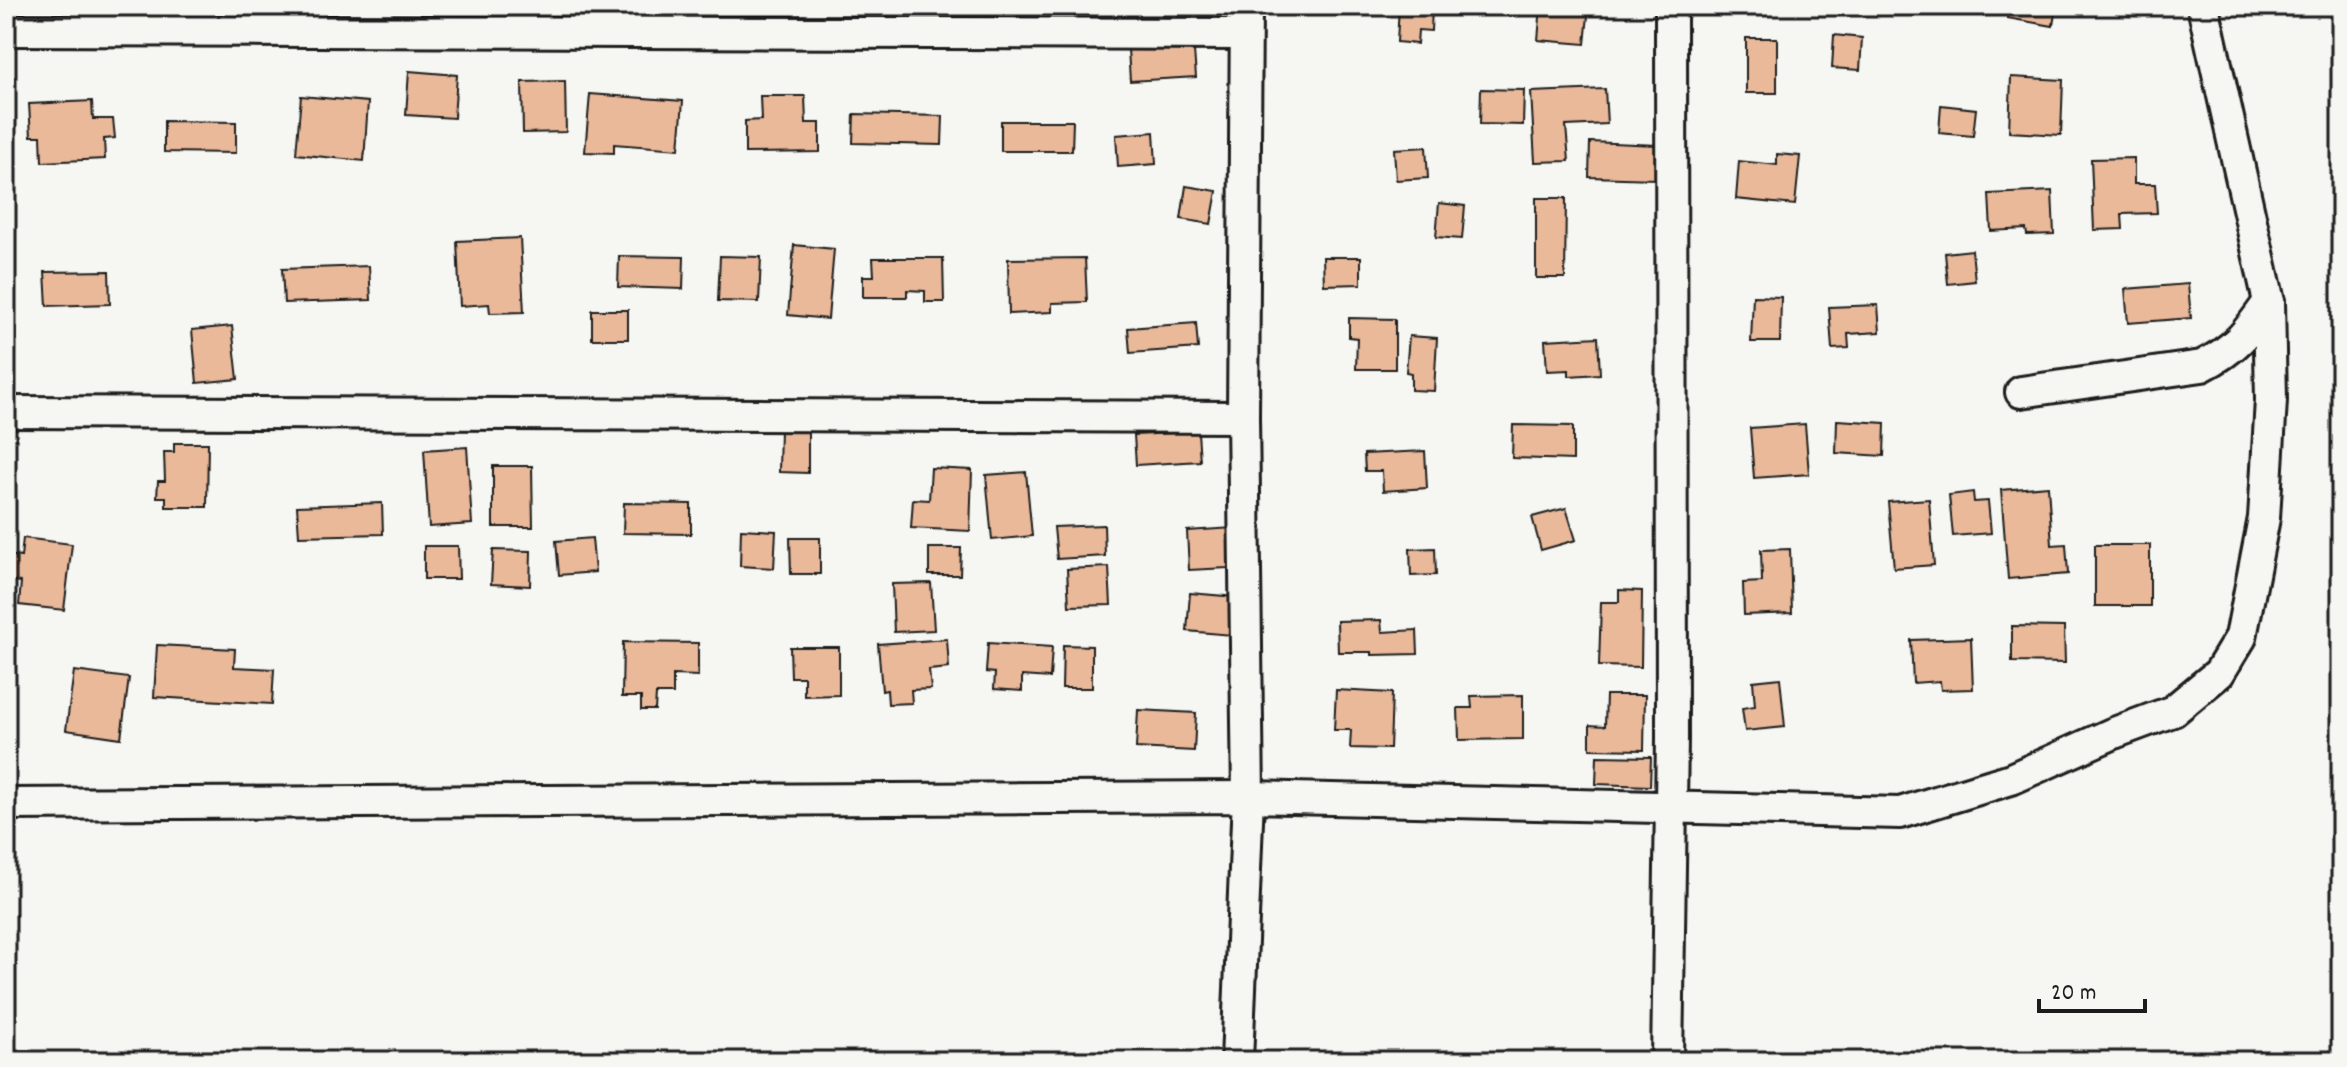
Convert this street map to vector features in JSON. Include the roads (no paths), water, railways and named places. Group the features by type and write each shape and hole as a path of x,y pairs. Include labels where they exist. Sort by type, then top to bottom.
{"street":[{"path":"1667,1061 1672,808 1671,6"},
{"path":"6,804 1248,797 1900,813 2011,779 2114,733 2173,711 2219,673 2241,637 2264,518 2271,400 2269,302 2203,6"},
{"path":"6,30 1246,20 1243,417 1248,797 1237,1061"},
{"path":"2021,392 2202,366 2224,355 2242,340 2269,302"},
{"path":"6,412 1243,417"}]}
